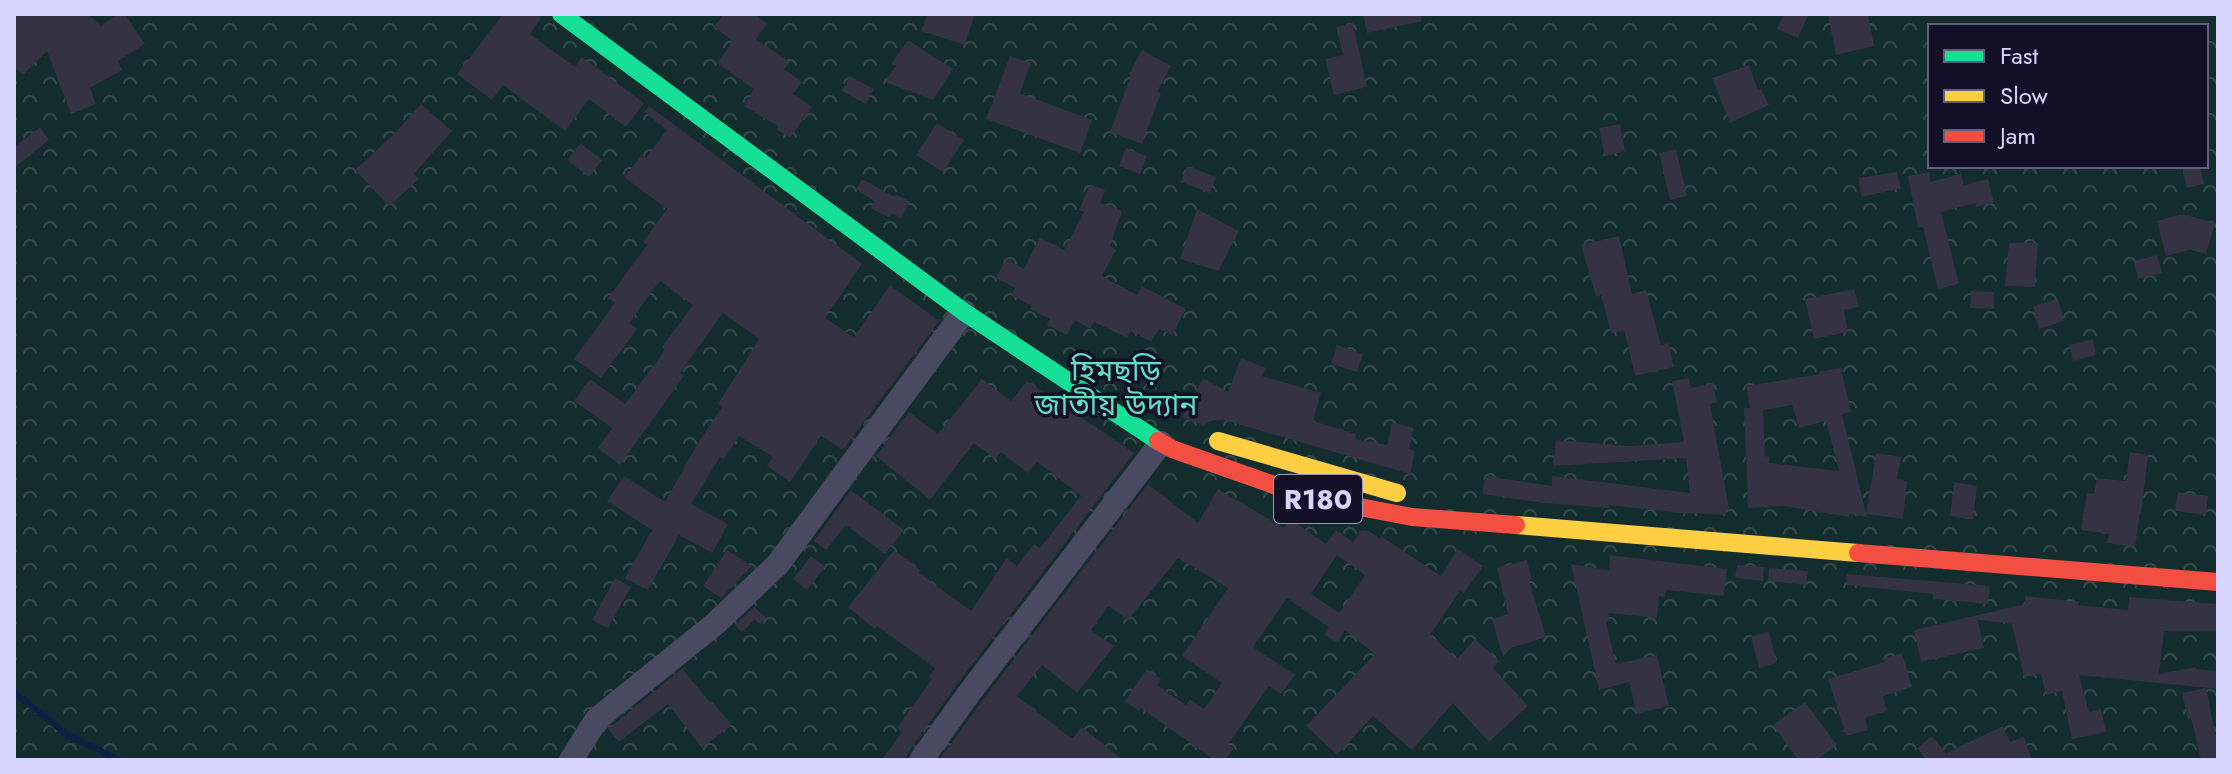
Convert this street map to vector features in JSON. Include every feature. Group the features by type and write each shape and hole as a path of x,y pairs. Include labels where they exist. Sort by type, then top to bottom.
{"main road":[{"name":"R180","path":"561,14 964,312 1150,437 1308,497 1412,517 2218,582"},
{"name":"R180","path":"1199,435 1414,498"}],"street":[{"path":"571,760 597,719 716,623 778,564 964,312"},
{"path":"921,760 1161,443"}],"green space":[{"name":"হিমছড়ি জাতীয় উদ্যান","path":"14,14 2218,14 2218,760 14,760"}],"building":[{"path":"14,14 87,14 101,25 118,14 125,14 145,44 118,61 122,70 90,88 96,104 71,114 47,51 23,75 14,67"},
{"path":"503,14 539,14 540,20 530,34 575,67 582,57 644,103 626,127 589,99 565,131 503,85 492,100 457,74"},
{"path":"724,14 755,14 767,24 756,39 790,62 784,69 802,82 793,94 812,107 790,138 776,129 778,126 744,106 754,89 717,63 733,41 714,27"},
{"path":"928,14 975,14 965,45 921,31"},
{"path":"1363,14 1421,14 1422,21 1367,33"},
{"path":"1784,14 1809,14 1798,38 1777,29"},
{"path":"1868,14 1874,46 1836,55 1828,16"},
{"path":"1353,23 1367,87 1334,95 1325,59 1343,55 1336,27"},
{"path":"908,40 953,69 933,100 885,82 896,66 891,64"},
{"path":"1142,50 1171,66 1157,92 1161,93 1142,144 1110,132 1129,74"},
{"path":"1010,56 1031,63 1020,93 1092,120 1080,153 986,119"},
{"path":"1749,65 1758,90 1761,89 1769,105 1730,123 1712,78"},
{"path":"850,76 874,89 866,104 842,91"},
{"path":"421,104 452,131 414,174 419,179 389,206 355,170"},
{"path":"649,106 862,264 825,318 854,337 890,285 939,321 843,450 821,436 790,482 767,466 773,457 739,436 724,459 720,457 691,504 728,524 712,553 679,535 648,590 625,578 652,530 607,501 624,476 665,502 722,407 718,404 759,339 723,313 680,373 684,376 620,465 598,448 612,428 574,401 590,379 625,404 693,305 660,281 629,323 637,329 601,378 574,359 615,303 608,298 647,245 643,242 667,209 624,177 642,154 646,158 667,130 644,112"},
{"path":"937,123 964,140 943,172 916,155"},
{"path":"1620,124 1625,151 1605,156 1599,128"},
{"path":"40,127 49,140 14,168 14,147"},
{"path":"580,143 602,160 589,177 567,160"},
{"path":"1126,148 1147,156 1140,174 1119,166"},
{"path":"1676,149 1687,196 1670,200 1659,153"},
{"path":"1187,166 1216,177 1210,193 1181,182"},
{"path":"2182,168 2200,168 2204,184 2187,188"},
{"path":"1897,172 1901,188 1862,197 1858,178"},
{"path":"1930,172 1930,182 1961,174 1964,185 1988,179 1994,203 1976,207 1975,203 1941,212 1959,284 1938,289 1923,227 1918,228 1908,176"},
{"path":"862,179 910,202 901,219 892,213 889,218 871,208 874,201 856,189"},
{"path":"1090,184 1105,190 1100,203 1122,211 1110,246 1116,250 1102,276 1137,295 1142,286 1186,309 1172,335 1159,329 1151,342 1131,331 1127,338 1094,322 1090,329 1075,320 1067,335 1047,325 1050,319 1011,295 1015,288 996,278 1006,259 1024,269 1040,237 1064,250 1084,212 1079,210"},
{"path":"1197,209 1239,231 1218,271 1180,259"},
{"path":"2183,214 2215,223 2206,254 2190,250 2166,256 2157,221"},
{"path":"1619,236 1632,294 1646,290 1661,345 1668,343 1674,367 1635,376 1624,330 1611,333 1601,295 1596,297 1581,245"},
{"path":"2009,243 2038,243 2035,287 2005,286"},
{"path":"2157,255 2162,273 2138,279 2134,261"},
{"path":"1854,289 1859,307 1844,310 1848,332 1814,339 1805,299"},
{"path":"1971,291 1994,292 1994,309 1970,308"},
{"path":"2058,299 2064,321 2039,329 2033,306"},
{"path":"2093,339 2096,355 2073,361 2069,345"},
{"path":"1337,345 1363,354 1357,372 1331,364"},
{"path":"1241,358 1266,368 1262,376 1321,393 1313,421 1356,434 1355,439 1387,445 1392,422 1414,428 1409,449 1415,451 1410,476 1224,420 1203,425 1182,417 1203,378 1228,392"},
{"path":"1841,368 1851,412 1842,414 1867,517 1783,506 1748,508 1744,408 1750,408 1746,386","holes":["1792,405 1799,428 1826,421 1839,471 1769,463 1770,457 1765,456 1763,410"]},
{"path":"1689,378 1691,388 1713,383 1717,402 1710,404 1729,509 1726,515 1543,503 1482,494 1485,476 1552,486 1552,476 1690,493 1686,458 1553,466 1556,440 1628,446 1684,442 1672,381"},
{"path":"982,379 1011,401 1027,381 1134,453 958,683 909,751 906,760 882,760 902,732 897,728 932,679 929,677 935,668 877,626 875,629 848,607 894,550 920,570 919,573 971,611 1007,558 1017,566 1034,544 1040,548 1081,496 1037,462 1028,473 1001,452 995,459 974,443 930,500 876,456 909,412 938,434"},
{"path":"2130,452 2148,455 2135,547 2107,543 2109,534 2081,530 2087,493 2094,494 2097,478 2126,481"},
{"path":"1876,453 1901,457 1897,479 1907,481 1903,519 1866,514"},
{"path":"1954,482 1977,486 1973,520 1950,516"},
{"path":"1148,484 1198,523 1218,489 1284,528 1290,519 1326,544 1336,530 1353,542 1361,530 1369,531 1441,576 1458,549 1483,566 1464,593 1460,591 1430,635 1457,659 1475,639 1499,661 1493,668 1528,706 1489,742 1453,703 1412,750 1373,716 1337,755 1306,726 1375,654 1345,630 1337,643 1324,634 1329,627 1287,598 1253,647 1295,675 1281,694 1269,686 1228,744 1234,748 1225,760 1214,760 1141,708 1139,711 1125,701 1147,669 1161,679 1157,685 1186,705 1190,699 1204,709 1222,683 1182,656 1228,588 1178,558 1128,620 1108,606 1091,630 1114,646 1077,693 1042,665 1017,696 1072,739 1082,727 1123,760 939,760","holes":["1337,555 1365,575 1339,613 1311,594"]},
{"path":"851,490 904,530 885,554 846,525 826,550 814,541"},
{"path":"2178,492 2208,496 2206,515 2175,511"},
{"path":"727,550 752,566 721,598 703,586"},
{"path":"1610,555 1727,569 1724,596 1666,590 1665,597 1659,596 1657,618 1608,613 1610,621 1606,622 1616,664 1657,655 1669,706 1637,714 1629,682 1599,690 1571,564 1609,570"},
{"path":"811,556 825,567 807,590 793,579"},
{"path":"1527,560 1532,579 1529,580 1546,637 1511,648 1503,657 1492,619 1508,614 1497,568"},
{"path":"1737,565 1764,567 1763,581 1735,578"},
{"path":"1769,568 1808,571 1806,585 1768,581"},
{"path":"1847,574 1990,586 1988,604 1933,599 1933,594 1846,585"},
{"path":"615,578 631,587 608,628 592,620"},
{"path":"2025,596 2128,610 2129,597 2218,604 2218,631 2164,631 2159,674 2195,667 2218,671 2218,689 2079,675 2089,712 2101,709 2106,732 2072,739 2062,691 2046,695 2041,674 2024,677 2012,624 1978,620 1984,648 1921,662 1914,630 2025,604"},
{"path":"754,607 766,618 761,624 754,620 742,632 735,625"},
{"path":"1769,632 1777,663 1759,668 1751,636"},
{"path":"1902,653 1912,687 1883,696 1887,711 1865,718 1868,730 1846,736 1828,679 1885,662 1884,658"},
{"path":"682,669 732,725 702,748 668,704 619,742 608,729"},
{"path":"2206,688 2218,760 2201,760 2182,693"},
{"path":"1805,702 1837,745 1816,760 1798,760 1773,725"},
{"path":"2003,726 2010,742 2024,737 2032,760 1926,760 1917,748 1932,736 1946,753"}],"waterway":[{"path":"14,692 67,735 120,760"}],"traffic: fast":[{"path":"561,14 964,312 1158,441"}],"traffic: slow":[{"path":"1218,441 1397,493"},
{"path":"1516,525 1858,553"}],"traffic: jam":[{"path":"1158,441 1172,449 1308,497 1412,517 1516,525"},
{"path":"1858,553 2218,582"}]}
